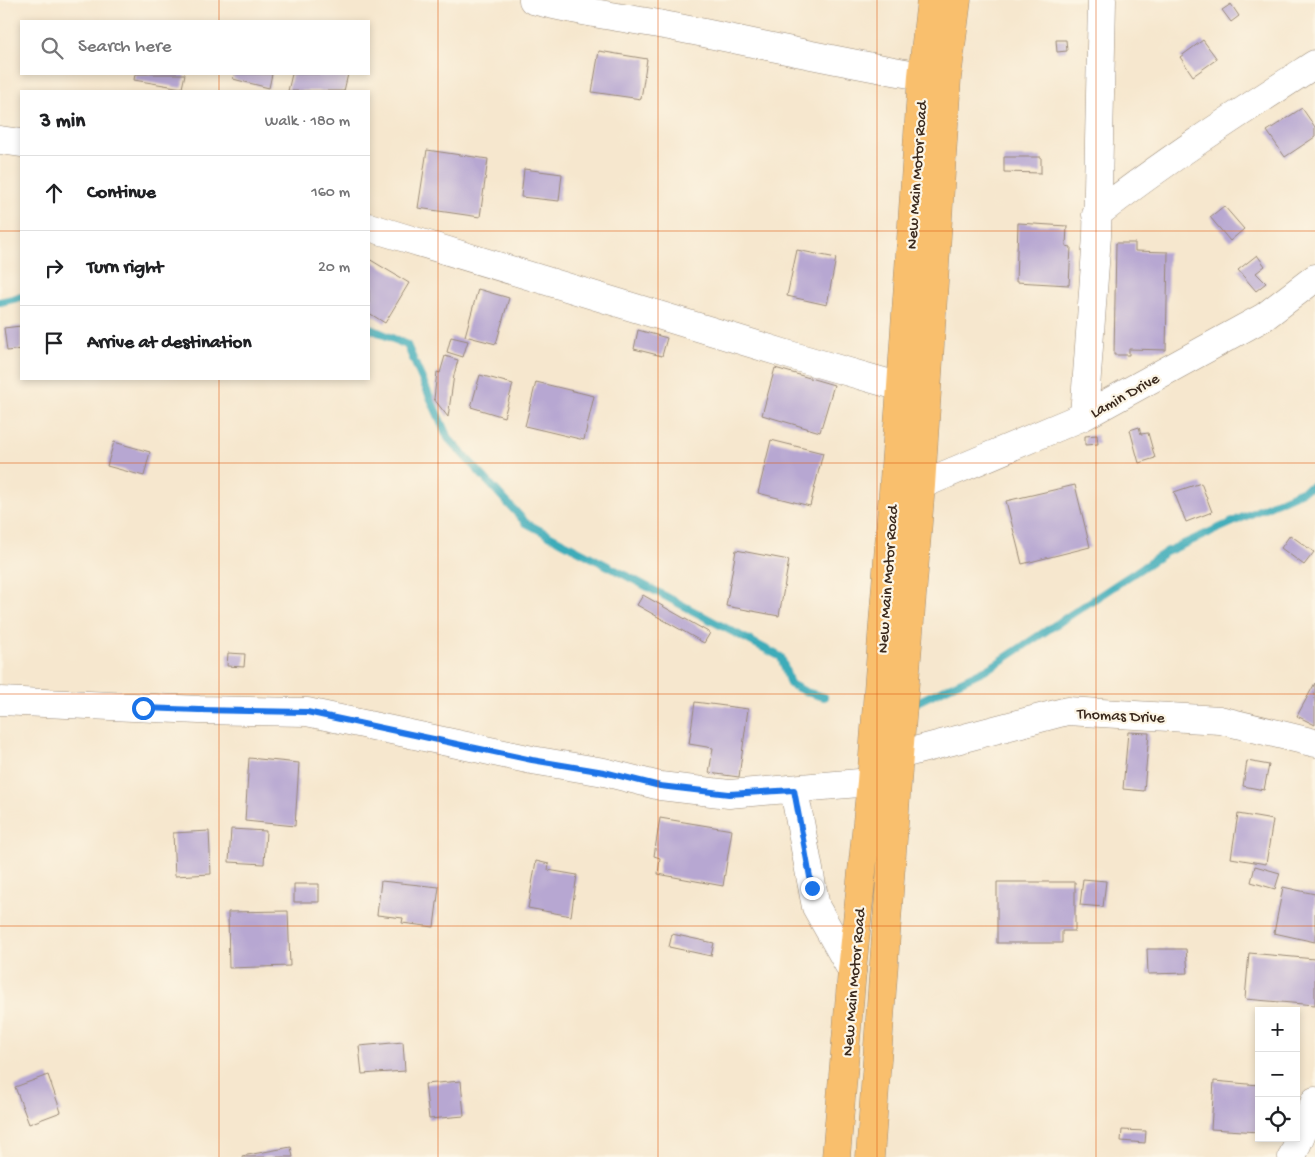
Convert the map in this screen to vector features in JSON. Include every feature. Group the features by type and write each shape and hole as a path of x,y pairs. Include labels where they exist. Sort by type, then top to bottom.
{"highway":[{"name":"New Main Motor Road","path":"836,1157 871,782 922,76 931,0"},
{"name":"New Main Motor Road","path":"870,1157 920,484 947,78 957,0"}],"street":[{"path":"533,0 559,7 922,76"},
{"path":"1084,416 1096,236 1102,0"},
{"path":"1096,215 1128,190 1236,115 1315,64"},
{"path":"0,140 20,144"},
{"path":"370,227 901,387"},
{"name":"Lamin Drive","path":"920,484 1084,416 1264,317 1315,278"},
{"path":"0,701 199,710 307,712 532,760 604,772 660,786 729,794 871,782"},
{"name":"Thomas Drive","path":"899,755 1067,711 1220,720 1315,743"},
{"path":"794,790 816,907 852,971"},
{"path":"1292,1157 1315,1101"}],"building":[{"path":"1231,4 1239,16 1231,22 1222,10"},
{"path":"1056,40 1066,40 1067,51 1057,52"},
{"path":"1203,40 1217,59 1193,76 1180,57"},
{"path":"599,51 647,59 641,99 592,92"},
{"path":"135,75 185,75 182,88 134,80"},
{"path":"234,75 272,75 269,88 233,79"},
{"path":"292,75 348,75 344,90 288,90"},
{"path":"1302,108 1315,127 1315,137 1285,157 1267,131"},
{"path":"427,150 488,159 480,217 418,208"},
{"path":"1004,157 1041,157 1041,173 1004,172"},
{"path":"524,169 562,174 559,201 521,197"},
{"path":"1224,206 1244,229 1230,241 1210,217"},
{"path":"1018,223 1067,226 1066,246 1071,247 1069,285 1016,282"},
{"path":"1116,243 1135,243 1135,251 1168,252 1166,350 1129,349 1129,355 1114,355"},
{"path":"797,250 836,258 827,305 787,296"},
{"path":"1257,255 1265,266 1256,273 1266,283 1256,291 1238,270"},
{"path":"370,260 409,283 385,323 370,314"},
{"path":"478,289 509,298 496,344 465,336"},
{"path":"20,326 20,349 7,351 4,328"},
{"path":"638,330 667,338 662,356 634,349"},
{"path":"451,337 468,341 463,357 447,352"},
{"path":"445,356 458,360 448,417 434,399 437,372 440,373"},
{"path":"775,368 834,385 820,432 762,415"},
{"path":"480,375 513,384 504,417 471,407"},
{"path":"536,382 594,396 584,440 525,426"},
{"path":"1139,427 1141,434 1148,433 1155,458 1139,463 1130,430"},
{"path":"1097,435 1098,444 1085,445 1085,436"},
{"path":"771,440 823,453 810,506 758,493"},
{"path":"114,442 150,452 144,476 107,466"},
{"path":"1201,483 1212,512 1186,522 1174,492"},
{"path":"1075,485 1090,547 1022,564 1006,501"},
{"path":"1290,535 1314,552 1304,565 1281,548"},
{"path":"736,550 789,560 779,616 726,606"},
{"path":"643,595 710,633 704,643 637,605"},
{"path":"228,653 245,654 244,667 227,666"},
{"path":"1315,683 1315,725 1297,716"},
{"path":"695,702 748,709 739,777 709,773 713,748 689,744"},
{"path":"1128,732 1149,733 1144,791 1123,789"},
{"path":"249,758 299,763 295,826 245,821"},
{"path":"1247,761 1269,765 1264,790 1243,786"},
{"path":"1238,814 1273,820 1266,864 1231,858"},
{"path":"660,818 732,830 723,886 658,874 660,858 654,856"},
{"path":"231,829 266,831 264,864 229,862"},
{"path":"209,831 211,874 175,876 173,833"},
{"path":"536,861 549,864 548,870 577,875 571,916 528,908"},
{"path":"1255,866 1280,873 1275,889 1251,882"},
{"path":"1083,879 1106,881 1103,907 1080,905"},
{"path":"381,881 439,887 434,927 402,923 403,918 377,915"},
{"path":"997,882 1075,882 1075,931 1062,931 1062,943 997,943"},
{"path":"294,884 319,884 319,902 294,902"},
{"path":"1283,887 1315,894 1315,942 1274,933"},
{"path":"288,911 290,966 229,968 228,912"},
{"path":"672,934 714,943 711,956 669,947"},
{"path":"1147,949 1186,949 1188,973 1148,974"},
{"path":"1249,953 1315,959 1315,1005 1245,999"},
{"path":"403,1042 405,1071 362,1074 359,1046"},
{"path":"48,1075 61,1112 29,1124 15,1087"},
{"path":"461,1081 464,1116 429,1119 425,1084"},
{"path":"1214,1081 1255,1085 1255,1132 1211,1129"},
{"path":"1122,1130 1146,1131 1145,1143 1121,1141"},
{"path":"291,1147 293,1157 242,1157 242,1156"}],"waterway":[{"path":"0,302 20,297"},
{"path":"370,328 407,345 448,438 526,523 781,657 790,684 806,692 824,697"},
{"path":"915,703 993,666 1166,552 1315,485"}],"route":[{"path":"143,708 307,712 532,760 604,772 660,786 729,794 794,790 812,888"}]}
